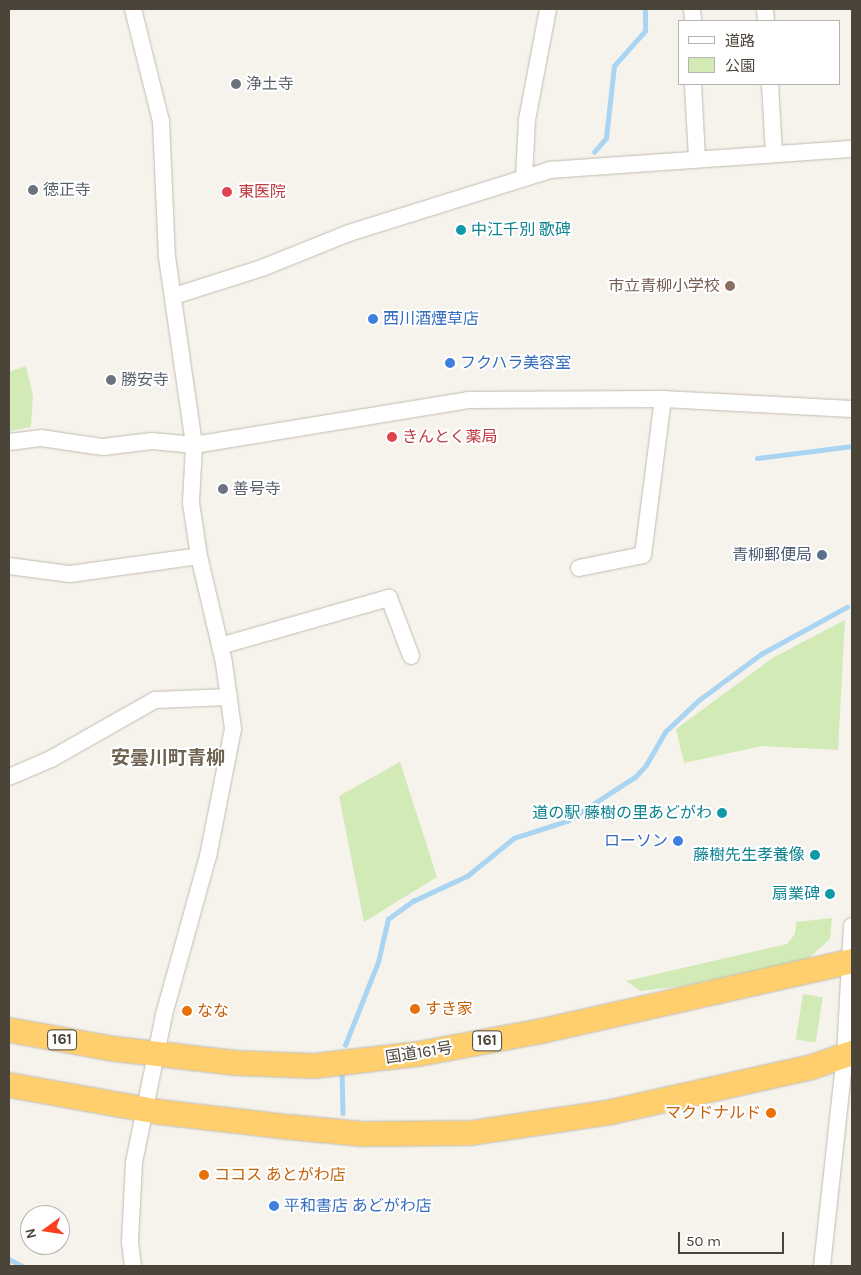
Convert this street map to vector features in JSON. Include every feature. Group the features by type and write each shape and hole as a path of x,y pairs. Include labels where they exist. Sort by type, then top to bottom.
{"highway":[{"name":"国道161号","path":"9,1030 159,1054 314,1066 409,1056 542,1031 852,962"},
{"path":"9,1085 145,1109 362,1134 471,1133 611,1112 812,1067 848,1054"}],"street":[{"path":"133,9 161,121 167,256 194,444 191,503 199,556 220,646 233,729 222,790 164,1015 159,1054 134,1163 130,1242 133,1266"},
{"path":"524,177 527,120 548,9"},
{"path":"693,85 697,159"},
{"path":"770,85 774,153"},
{"path":"174,296 262,268 349,233 524,177 578,166 774,153 852,150"},
{"path":"579,568 643,555 662,399"},
{"path":"9,442 41,438 103,447 152,442 194,444 468,400 662,399 850,409"},
{"path":"9,566 70,574 199,556"},
{"path":"220,646 389,598 411,656"},
{"path":"9,777 51,759 155,700 229,697"},
{"path":"822,1266 848,1054 852,926"}],"green space":[{"path":"26,366 33,396 31,427 9,431 9,372"},
{"path":"845,620 838,750 762,746 684,763 676,729 774,657"},
{"path":"400,762 437,877 364,922 339,796"},
{"path":"832,918 830,939 807,960 683,986 640,991 626,981 787,944 795,934 796,922"},
{"path":"803,994 823,997 816,1043 796,1039"}],"waterway":[{"path":"594,152 606,138 614,66 645,31 645,9"},
{"path":"757,458 852,446"},
{"path":"345,1045 378,962 388,919 413,901 467,876 514,838 567,821 635,777 646,765 666,731 699,700 761,654 847,607"},
{"path":"342,1070 343,1113"},
{"path":"9,1259 22,1266"}],"place":[{"name":"浄土寺","path":"236,84"},
{"name":"徳正寺","path":"33,190"},
{"name":"東医院","path":"227,192"},
{"name":"中江千別 歌碑","path":"461,230"},
{"name":"市立青柳小学校","path":"730,286"},
{"name":"西川酒煙草店","path":"373,319"},
{"name":"フクハラ美容室","path":"450,363"},
{"name":"勝安寺","path":"111,380"},
{"name":"きんとく薬局","path":"392,437"},
{"name":"善号寺","path":"223,489"},
{"name":"青柳郵便局","path":"822,555"},
{"name":"道の駅 藤樹の里あどがわ","path":"722,813"},
{"name":"ローソン","path":"678,841"},
{"name":"藤樹先生孝養像","path":"815,855"},
{"name":"扇業碑","path":"830,894"},
{"name":"すき家","path":"415,1009"},
{"name":"なな","path":"187,1011"},
{"name":"マクドナルド","path":"771,1113"},
{"name":"ココス あとがわ店","path":"204,1175"},
{"name":"平和書店 あどがわ店","path":"274,1206"}],"district":[{"name":"安曇川町青柳","path":"168,759"}]}
